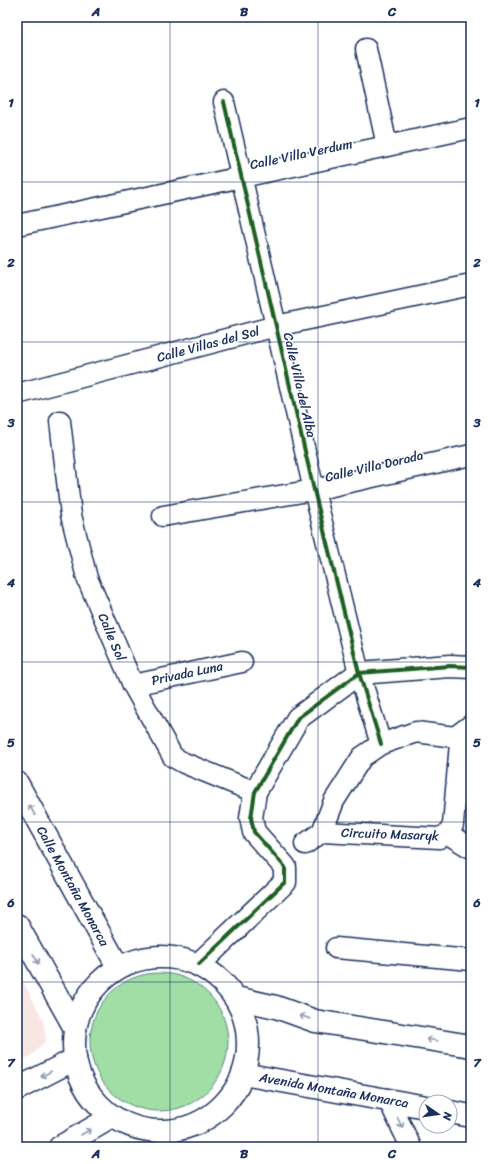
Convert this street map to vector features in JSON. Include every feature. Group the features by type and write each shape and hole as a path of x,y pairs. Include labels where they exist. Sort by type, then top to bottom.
{"main road":[{"path":"199,964 286,882 284,867 254,832 251,818 255,792 298,718 359,673 450,666 471,667"},
{"name":"Calle Montaña Monarca","path":"17,783 118,967"},
{"path":"17,924 75,1028"},
{"path":"172,957 199,964 220,979 236,998 246,1023 248,1048 243,1074 230,1097 211,1115 188,1127 162,1131 149,1130 136,1128 112,1117 95,1101 86,1088 82,1081 75,1059 75,1028 83,1004 98,983 118,967 144,958 172,957"},
{"path":"236,998 276,1007 315,1021 471,1046"},
{"path":"17,1088 75,1059"},
{"name":"Avenida Montaña Monarca","path":"243,1074 418,1105"},
{"path":"458,1114 471,1116"},
{"path":"60,1147 112,1117"}],"street":[{"path":"366,49 387,146"},
{"name":"Calle Villa del Alba","path":"224,102 314,490 359,673"},
{"name":"Calle Villa Verdum","path":"17,225 471,128"},
{"name":"Calle Villas del Sol","path":"17,394 276,326 471,285"},
{"name":"Calle Sol","path":"60,421 71,515 87,578 133,685 174,757 184,763 255,792"},
{"name":"Calle Villa Dorada","path":"163,516 314,490 471,454"},
{"name":"Privada Luna","path":"133,685 242,662"},
{"path":"359,673 381,744"},
{"name":"Circuito Masaryk","path":"305,844 322,832 334,801 362,757 381,744 416,732 463,731 460,743 453,825 448,834 439,838 322,832"},
{"path":"448,834 469,847"},
{"path":"336,948 471,960"},
{"path":"388,1099 411,1147"}],"shaded area":[{"path":"17,970 43,1020 46,1040 33,1054 17,1064"}],"green space":[{"path":"166,973 186,978 198,984 213,998 223,1015 227,1028 227,1056 223,1069 217,1081 203,1096 186,1106 173,1110 152,1111 132,1106 120,1100 105,1086 95,1069 91,1056 90,1035 95,1015 101,1003 115,988 132,978 145,974"}],"cycle path":[{"path":"224,102 314,490 359,673 381,744"},
{"path":"199,964 285,882 285,867 254,832 251,818 255,792 298,718 359,673 450,666 471,667"}]}
